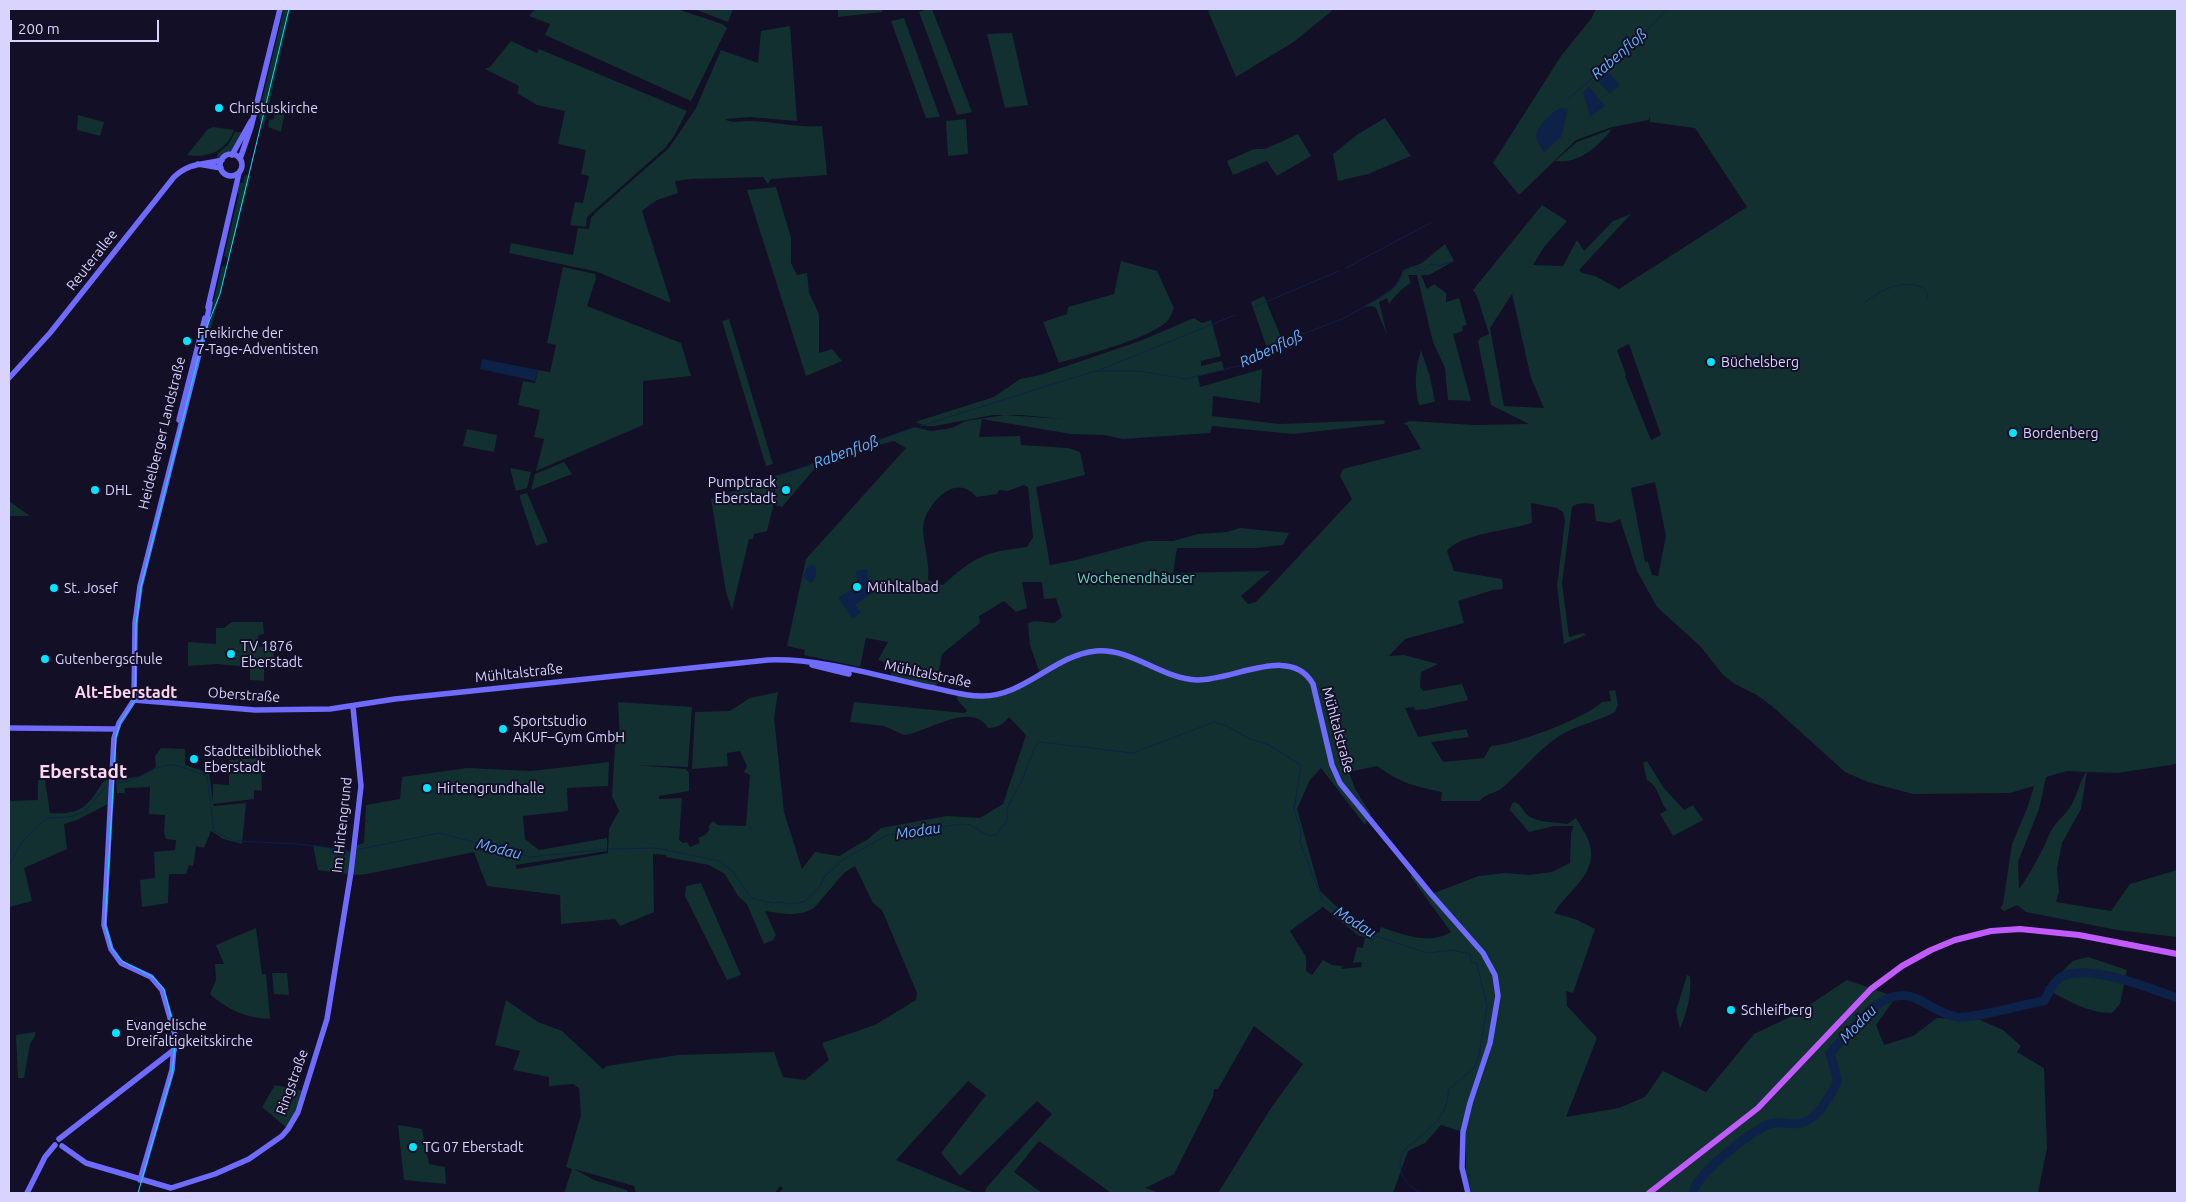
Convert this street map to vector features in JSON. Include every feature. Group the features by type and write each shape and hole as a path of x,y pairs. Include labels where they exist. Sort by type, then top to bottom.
{"main road":[{"path":"1649,1193 1758,1108 1871,989 1902,966 1931,950 1955,940 1991,931 2020,929 2079,935 2177,954"}],"street":[{"path":"198,164 221,168 229,176 239,173 242,165 240,159 250,130 280,9"},
{"path":"221,168 222,160 232,155 251,120"},
{"path":"232,155 240,159"},
{"name":"Reuterallee","path":"9,378 50,333 174,177 185,168 222,160"},
{"name":"Heidelberger Landstraße","path":"134,700 135,620 147,550 199,334 210,303 231,214 233,192 239,173"},
{"name":"Heidelberger Landstraße","path":"229,176 233,192"},
{"name":"Mühltalstraße","path":"353,707 395,699 774,660 807,662 981,696 1008,692 1074,657 1096,651 1116,653 1191,680 1210,680 1280,665 1295,666 1304,672 1315,689 1332,764 1340,783 1483,954 1495,975 1498,996 1490,1043 1464,1127 1462,1168 1468,1193"},
{"path":"134,700 116,729 104,920 106,935 111,949 121,963 151,977 162,990 175,1035 172,1070 140,1180"},
{"name":"Oberstraße","path":"134,700 278,710 353,707"},
{"name":"Im Hirtengrund","path":"344,915 361,786 353,707"},
{"path":"9,728 116,729"},
{"name":"Ringstraße","path":"58,1146 86,1163 171,1188 189,1183 249,1159 282,1136 298,1112 327,1019 344,915"},
{"path":"27,1193 45,1157 62,1142 60,1139 175,1049"}],"green space":[{"path":"284,9 291,9 264,126 260,121 259,112"},
{"path":"535,9 677,9 722,24 727,28 691,101 545,35 550,24 529,16"},
{"path":"694,9 733,9 728,22"},
{"path":"838,9 882,9 882,12 838,17"},
{"path":"932,9 972,112 957,115 919,12"},
{"path":"1213,9 1334,9 1295,41 1236,77 1208,11"},
{"name":"Wochenendhäuser","path":"1596,9 2177,9 2177,764 2117,773 2087,772 2081,809 2062,843 2057,869 2059,892 2056,902 2111,911 2130,884 2177,870 2177,937 2117,930 2026,912 2017,905 2004,911 2000,908 2003,904 2012,844 2034,786 2010,793 1913,794 1868,782 1845,772 1773,707 1723,675 1701,647 1657,607 1637,571 1620,519 1611,523 1596,521 1594,504 1585,503 1572,507 1562,583 1569,637 1583,633 1586,635 1564,644 1557,586 1565,521 1563,512 1557,508 1531,503 1532,523 1462,540 1447,551 1454,571 1502,579 1503,589 1493,590 1458,601 1464,623 1405,639 1389,656 1404,655 1438,664 1421,672 1420,687 1423,691 1462,684 1468,700 1428,709 1415,710 1414,707 1405,708 1418,737 1466,729 1469,737 1431,742 1443,762 1484,758 1491,746 1516,741 1549,730 1566,723 1602,702 1611,701 1609,691 1615,690 1618,705 1615,712 1559,736 1502,788 1485,796 1480,801 1441,801 1442,792 1408,783 1377,766 1349,772 1355,789 1371,814 1365,825 1321,768 1310,780 1297,809 1320,891 1336,906 1379,933 1381,927 1407,936 1425,938 1443,936 1451,932 1411,877 1412,871 1431,894 1479,876 1506,873 1529,875 1552,872 1570,863 1571,833 1574,826 1554,826 1529,832 1510,810 1512,803 1517,803 1526,814 1540,821 1567,824 1576,818 1589,842 1590,863 1580,881 1554,913 1575,919 1595,929 1573,993 1566,991 1567,1006 1597,1038 1566,1117 1619,1108 1645,1097 1663,1071 1706,1092 1754,1034 1794,1015 1847,980 1896,997 1876,1025 1884,1045 1913,1036 1937,1018 1980,1020 2003,1030 2021,1046 2017,1052 2044,1068 2047,1148 2038,1193 1472,1193 1466,1177 1466,1133 1441,1125 1425,1143 1408,1151 1393,1193 1218,1193 1271,1108 1303,1064 1254,1026 1218,1089 1214,1089 1213,1097 1174,1174 1145,1188 1160,1193 1111,1193 1039,1141 1014,1172 1042,1193 985,1193 986,1188 1052,1114 1037,1101 960,1176 941,1153 986,1095 968,1081 896,1160 975,1193 779,1193 783,1188 780,1186 775,1193 636,1193 634,1186 574,1169 594,1180 627,1190 628,1193 564,1193 572,1169 566,1167 581,1115 579,1088 573,1084 549,1086 549,1077 513,1070 520,1051 495,1045 506,1000 538,1022 562,1031 603,1069 607,1066 678,1055 774,1052 783,1077 805,1080 829,1060 822,1043 875,1025 916,1000 917,993 882,910 873,903 855,866 844,873 814,908 808,911 784,914 765,911 776,935 773,940 764,944 747,904 738,896 725,874 709,865 666,857 666,855 653,854 654,912 620,926 615,919 561,924 560,895 487,886 474,852 355,875 318,870 313,845 352,852 354,846 364,843 366,805 400,799 402,777 467,768 531,771 609,762 608,786 567,788 568,811 523,816 525,839 539,850 607,838 607,851 515,865 517,869 608,853 609,829 619,811 612,796 615,745 620,741 618,702 692,707 688,767 636,765 686,769 689,773 689,791 659,796 659,799 682,798 679,840 683,843 687,842 690,847 700,843 698,838 705,835 713,821 718,825 746,826 750,775 744,772 747,766 740,751 727,753 728,766 692,769 695,712 730,711 750,698 778,692 774,718 784,812 802,869 815,852 839,856 868,839 881,828 947,816 980,818 1003,804 1026,735 1009,717 1000,725 988,728 980,720 971,717 960,717 904,735 884,726 850,722 854,702 964,713 967,711 957,699 957,693 993,696 1040,674 1030,645 1028,623 1034,621 1054,623 1062,617 1056,598 1044,599 1042,582 1022,582 1027,608 1016,612 1004,601 979,616 980,623 942,654 936,688 890,679 893,665 878,660 888,642 866,638 860,667 804,655 805,650 787,646 806,559 906,448 894,441 848,453 838,463 832,456 915,427 931,431 952,428 966,421 1005,415 993,415 935,426 926,426 915,422 994,397 1020,379 1040,375 1140,341 1194,318 1202,323 1211,320 1221,356 1201,361 1201,366 1222,361 1224,370 1198,376 1200,387 1262,369 1260,403 1213,396 1212,416 1280,424 1385,421 1384,424 1293,434 1212,426 1210,433 1123,439 1104,435 1071,434 982,419 979,437 1020,436 1021,445 1068,448 1080,452 1085,475 1036,487 1050,565 1147,541 1173,541 1198,534 1227,532 1240,528 1289,533 1283,545 1256,548 1177,548 1173,573 1270,571 1241,596 1248,604 1256,602 1352,499 1340,476 1343,469 1421,449 1407,425 1403,424 1409,421 1474,425 1529,424 1491,405 1478,342 1480,338 1489,334 1477,296 1473,290 1542,205 1567,221 1544,247 1533,265 1563,266 1577,240 1584,251 1613,221 1631,214 1579,270 1619,289 1747,207 1695,128 1650,122 1650,116 1649,120 1612,127 1576,140 1519,195 1493,163 1561,56 1591,19","holes":["1512,294 1531,378 1544,408 1504,406 1490,328","1629,344 1661,435 1651,440 1617,350","1005,415 1022,415 1063,419","1655,482 1666,536 1658,576 1652,575 1648,562 1645,562 1631,488","1024,485 1028,487 1033,537 1027,547 1000,551 981,557 963,568 943,585 928,580 929,573 923,527 927,514 938,498 945,492 961,488 969,490 976,497 997,494 999,490 1008,491","2067,771 2086,772 2072,804 2051,831 2036,863 2019,889 2018,862 2039,809 2046,777","1323,907 1359,936 1365,937 1363,948 1357,947 1353,963 1362,962 1361,967 1341,969 1342,966 1332,965 1323,960 1312,975 1306,971 1306,957 1290,931"]},
{"path":"904,18 940,117 926,118 891,21"},
{"path":"790,26 797,121 750,117 725,119 733,122 757,121 822,126 827,175 771,179 768,184 763,177 675,181 678,193 657,200 642,211 671,303 598,272 509,253 511,243 573,255 578,228 589,229 591,218 596,212 669,148 696,108 721,50 758,63 761,31"},
{"path":"1012,33 1028,105 1005,108 987,34"},
{"path":"511,41 537,53 539,49 687,111 674,136 665,148 587,217 586,227 570,225 575,202 583,203 589,176 581,174 586,150 558,144 565,111 537,105 517,93 519,86 485,69 490,67"},
{"path":"277,103 286,105 281,132 268,127 269,120 274,119"},
{"path":"78,115 104,122 100,136 77,130"},
{"path":"1385,118 1411,156 1368,174 1338,181 1333,154 1358,134"},
{"path":"966,119 968,154 948,156 946,121"},
{"path":"213,127 234,130 227,143 216,152 202,156 187,155 208,129"},
{"path":"1612,129 1601,142 1580,157 1572,160 1555,161 1577,142"},
{"path":"235,132 242,132 233,151 217,158 218,153 228,145"},
{"path":"1298,134 1311,156 1277,176 1267,161 1233,175 1227,161 1254,149 1265,149"},
{"path":"245,175 251,176 229,258 224,256 239,194 237,193 238,183 243,183"},
{"path":"776,187 791,238 791,263 797,275 807,273 809,293 819,314 819,353 832,349 842,361 806,376 747,190"},
{"path":"1445,244 1454,261 1429,275 1421,275 1427,289 1434,284 1446,293 1446,302 1459,298 1467,325 1462,326 1463,331 1453,334 1471,401 1448,400 1445,368 1433,342 1417,275 1408,275 1411,283 1399,292 1389,304 1387,298 1379,302 1387,335 1376,308 1372,306 1364,307 1393,288 1401,277 1403,270 1422,263"},
{"path":"1121,261 1157,271 1174,308 1169,319 1161,326 1135,339 1059,363 1043,322 1067,314 1068,307 1114,294"},
{"path":"222,266 227,267 210,332 207,329 213,314 211,312"},
{"path":"563,267 595,274 596,278 587,306 681,343 691,376 643,381 643,425 536,471 544,439 534,437 540,410 518,405 523,381 535,383 538,370 550,372 556,345 547,343"},
{"path":"1264,296 1283,342 1268,351 1251,302"},
{"path":"729,319 773,464 766,466 722,321"},
{"path":"1421,350 1430,377 1435,402 1419,405 1416,378"},
{"path":"467,429 497,435 494,452 463,446"},
{"path":"564,462 572,474 531,490 535,474"},
{"name":"Pumptrack Eberstadt","path":"813,464 816,467 782,507 775,505 775,476"},
{"path":"510,468 531,472 527,488 516,491"},
{"path":"772,479 773,507 767,531 754,534 753,539 749,539 732,610 726,592 711,499"},
{"path":"527,493 548,542 536,546 520,498 520,495"},
{"path":"9,501 30,516 9,516"},
{"name":"TV 1876 Eberstadt","path":"232,622 263,622 264,634 258,635 259,647 273,647 274,661 264,662 264,681 250,680 250,667 217,664 188,666 188,642 216,644 216,628 224,628"},
{"path":"161,748 185,749 185,765 209,773 213,802 213,784 229,785 229,760 261,758 262,791 254,790 254,799 213,804 214,806 246,803 242,844 223,839 211,831 204,848 196,846 193,866 189,865 186,874 169,874 168,903 142,907 140,880 155,878 154,852 175,850 176,840 166,839 164,832 165,815 149,814 150,787 125,788 125,793 117,793 116,780 141,776 156,767 155,756"},
{"path":"1647,761 1663,787 1684,810 1693,805 1703,820 1673,836 1660,814 1667,810 1654,786 1647,780 1643,763"},
{"path":"109,779 108,804 77,820 64,824 67,849 24,868 32,901 9,907 9,801 38,800 38,780 45,780 50,813 70,812 88,803 104,781"},
{"path":"701,883 741,975 727,980 685,896 686,886"},
{"path":"256,928 262,974 266,974 270,1019 245,1015 224,1005 210,994 216,980 215,964 224,964 216,945"},
{"path":"2088,957 2127,970 2120,1004 2112,1013 2094,1011 2069,1001 2045,988 2073,961"},
{"path":"272,973 287,973 289,995 274,994"},
{"path":"1687,975 1690,976 1690,996 1680,1029 1676,1011"},
{"path":"35,1032 35,1036 30,1044 24,1078 18,1078 16,1035"},
{"path":"275,1085 304,1091 288,1129 262,1107"},
{"name":"TG 07 Eberstadt","path":"398,1125 422,1129 429,1164 445,1167 446,1184 404,1180"}],"water":[{"path":"1606,70 1620,85 1610,94 1597,80"},
{"path":"1589,87 1605,106 1590,117 1583,92"},
{"path":"1561,108 1568,109 1561,137 1544,152 1536,138 1537,134 1545,120 1553,112"},
{"path":"482,359 538,370 535,381 480,369"},
{"path":"810,565 815,566 816,570 815,578 811,583 803,578 806,569"},
{"path":"867,569 868,577 877,590 855,605 861,613 852,619 838,598 858,585 856,571"}],"waterway":[{"name":"Rabenfloß","path":"1569,98 1610,60 1636,42 1667,9"},
{"name":"Rabenfloß","path":"1346,268 1432,222"},
{"name":"Rabenfloß","path":"1403,272 1412,266 1423,271 1430,264 1439,266 1451,262"},
{"name":"Rabenfloß","path":"1254,307 1339,271"},
{"name":"Rabenfloß","path":"920,426 1095,371 1139,371 1186,379 1250,363 1285,341 1342,319 1369,304 1393,289 1402,277"},
{"path":"1863,304 1876,294 1901,285 1910,284 1925,289"},
{"path":"1926,290 1928,298"},
{"name":"Rabenfloß","path":"1097,371 1235,315"},
{"name":"Rabenfloß","path":"779,476 912,428"},
{"name":"Rabenfloß","path":"711,499 770,480"},
{"name":"Modau","path":"356,850 439,833 531,857 609,849 657,848 719,861 733,872 751,898 773,903 804,902 820,886 824,877 844,859 887,835 961,824 970,825 989,836 996,835 1007,821 1007,808 1022,780 1035,747 1040,742 1133,753 1214,722 1227,726 1250,739 1269,745 1301,765 1294,809 1301,831 1300,843 1322,899 1343,918 1372,935 1428,953 1452,950 1470,954 1471,961 1477,964 1487,1006 1479,1055 1474,1068 1448,1090 1447,1100 1440,1117 1426,1132 1404,1150 1401,1157 1400,1164 1403,1176 1411,1186 1422,1193"},
{"name":"Modau","path":"115,783 137,778 168,765 182,767 207,776 214,831 234,841 299,844 352,851"},
{"name":"Modau","path":"9,865 22,842 47,818 70,817 85,812 108,784"},
{"name":"Modau","path":"1693,1193 1696,1185 1714,1164 1753,1133 1773,1123 1800,1123 1815,1115 1838,1081 1830,1053 1857,1022 1879,1003 1890,998 1902,995 1915,998 1951,1016 1975,1016 2044,1001 2060,978 2075,973 2104,975 2177,998"}],"tram line":[{"path":"138,1193 172,1074 176,1036 164,989 153,977 122,961 112,949 105,925 116,737 120,723 135,700 136,625 141,587 204,334 220,294 289,9"}],"place":[{"name":"Christuskirche","path":"219,108"},
{"name":"Freikirche der 7-Tage-Adventisten","path":"187,341"},
{"name":"Büchelsberg","path":"1711,362"},
{"name":"Bordenberg","path":"2013,433"},
{"name":"DHL","path":"95,490"},
{"name":"Pumptrack Eberstadt","path":"786,490"},
{"name":"Mühltalbad","path":"857,587"},
{"name":"St. Josef","path":"54,588"},
{"name":"TV 1876 Eberstadt","path":"231,654"},
{"name":"Gutenbergschule","path":"45,659"},
{"name":"Sportstudio AKUF–Gym GmbH","path":"503,729"},
{"name":"Stadtteilbibliothek Eberstadt","path":"194,759"},
{"name":"Hirtengrundhalle","path":"427,788"},
{"name":"Schleifberg","path":"1731,1010"},
{"name":"Evangelische Dreifaltigkeitskirche","path":"116,1033"},
{"name":"TG 07 Eberstadt","path":"413,1147"}],"district":[{"name":"Alt-Eberstadt","path":"126,693"},
{"name":"Eberstadt","path":"83,772"}]}
